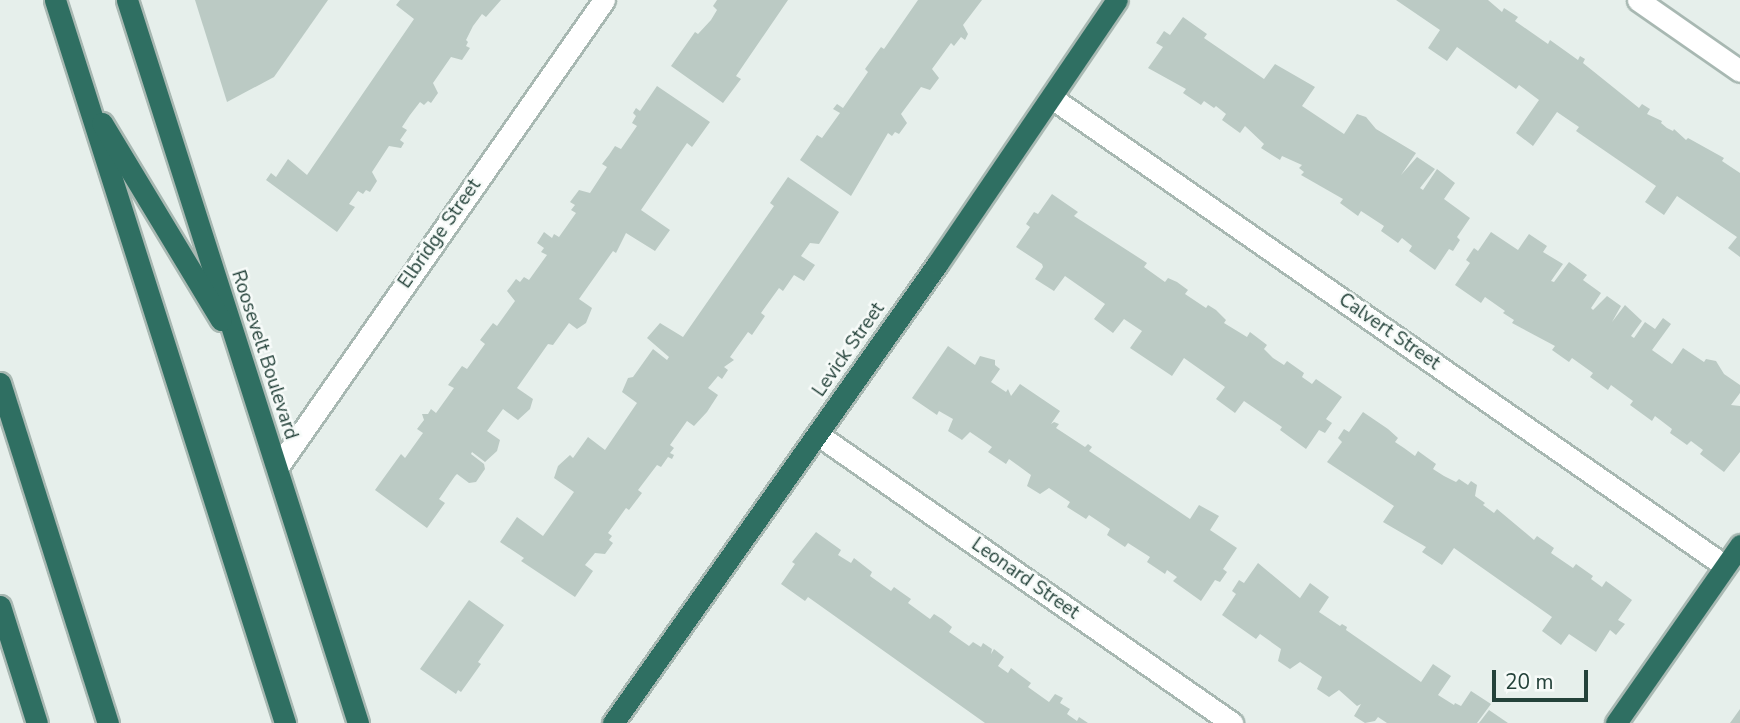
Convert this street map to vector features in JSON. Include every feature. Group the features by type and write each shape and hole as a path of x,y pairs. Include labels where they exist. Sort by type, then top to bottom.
{"highway":[{"path":"55,0 285,723"},
{"name":"Roosevelt Boulevard","path":"127,0 358,723"},
{"name":"Levick Street","path":"612,723 1052,98 1117,0"},
{"path":"84,92 240,352"},
{"path":"0,383 108,723"},
{"path":"1616,723 1740,545"},
{"path":"0,606 37,723"}],"street":[{"name":"Elbridge Street","path":"276,468 604,0"},
{"path":"1638,0 1740,71"},
{"name":"Calvert Street","path":"1052,98 1725,566"},
{"name":"Leonard Street","path":"817,434 1232,723"}],"building":[{"path":"195,0 328,0 274,77 227,102"},
{"path":"400,0 501,0 486,17 482,14 473,26 466,40 466,46 470,48 462,60 451,57 433,83 438,93 431,103 428,101 424,105 420,102 410,115 402,127 407,130 400,140 404,143 401,148 389,146 372,172 377,181 370,192 366,190 363,194 358,191 349,204 355,207 337,232 266,180 271,173 276,177 288,159 307,175 414,19 396,5"},
{"path":"717,0 788,0 736,76 741,79 723,103 671,66 695,32 698,34 711,20 717,10 713,6"},
{"path":"918,0 982,0 963,25 968,34 965,40 961,37 954,46 951,43 932,69 939,78 930,90 921,87 901,114 907,123 899,134 895,132 892,136 888,133 851,196 800,160 817,135 822,138 840,113 833,109 837,104 843,108 868,72 865,69 881,47 884,49"},
{"path":"1396,0 1488,0 1502,12 1504,8 1518,17 1515,21 1548,44 1550,40 1578,60 1580,56 1585,59 1583,63 1639,108 1642,104 1650,109 1647,114 1662,121 1667,128 1673,131 1674,129 1686,140 1688,138 1724,158 1722,161 1740,173 1740,257 1728,248 1737,237 1677,196 1664,215 1645,202 1656,186 1576,131 1579,127 1557,112 1533,146 1516,133 1539,100 1519,85 1516,89 1457,47 1447,61 1428,48 1440,30"},
{"path":"1183,17 1207,34 1204,38 1264,79 1275,64 1315,87 1302,106 1344,134 1357,114 1366,117 1376,129 1416,153 1401,175 1417,157 1435,169 1420,188 1423,190 1437,169 1455,183 1444,199 1470,218 1457,237 1460,240 1453,251 1449,249 1435,270 1409,251 1412,246 1402,238 1398,243 1381,231 1384,226 1361,211 1358,216 1340,203 1343,199 1301,175 1304,172 1299,168 1302,165 1282,156 1280,160 1261,148 1264,144 1245,126 1240,133 1222,120 1226,114 1216,106 1214,108 1204,101 1201,105 1183,93 1186,89 1148,68 1163,47 1156,43 1164,31 1170,35"},
{"path":"657,86 710,122 692,147 687,143 641,210 670,230 655,251 626,233 616,253 613,251 579,299 592,308 586,323 577,329 569,323 553,345 548,344 517,388 533,399 530,409 518,420 503,409 487,431 500,440 497,451 485,462 472,452 471,454 484,464 485,469 476,482 469,483 457,474 455,476 439,499 445,503 427,528 375,490 401,454 405,458 423,433 417,429 424,420 422,414 428,414 431,409 436,413 454,388 448,385 462,366 467,369 485,344 480,340 493,323 497,326 515,301 507,291 516,279 520,282 524,277 529,280 547,255 541,252 544,248 537,243 544,232 552,238 554,234 559,237 576,213 571,210 575,205 570,202 579,190 590,193 607,167 602,164 615,146 621,149 637,126 632,123 636,108 640,111"},
{"path":"788,177 839,212 819,244 810,243 801,256 815,265 804,281 794,275 783,291 779,288 761,313 765,316 752,335 748,332 730,357 734,360 724,367 728,370 722,379 718,376 708,388 718,395 707,412 694,426 687,421 670,445 674,448 670,453 674,455 672,459 668,457 661,467 657,465 638,490 642,493 629,510 626,508 608,533 612,536 609,540 613,543 605,554 595,553 585,565 593,571 575,597 521,561 524,558 500,542 517,517 543,536 574,492 554,478 558,466 570,455 573,458 588,437 605,450 637,403 622,392 628,378 633,377 653,349 667,360 669,357 647,338 660,323 683,337 774,206 770,203"},
{"path":"1052,194 1078,212 1074,216 1147,263 1144,267 1165,282 1168,278 1177,282 1188,290 1185,294 1206,308 1208,305 1216,310 1226,320 1224,323 1247,337 1250,332 1267,345 1264,349 1273,358 1284,365 1287,361 1304,373 1302,377 1312,384 1316,379 1342,397 1326,419 1332,423 1325,433 1319,430 1306,449 1280,430 1282,427 1244,401 1235,413 1216,399 1225,387 1184,358 1172,376 1130,348 1142,331 1124,319 1113,333 1094,319 1105,304 1065,276 1054,291 1035,279 1043,267 1042,264 1016,247 1030,227 1026,224 1034,212 1038,214"},
{"path":"1491,232 1518,250 1529,234 1547,246 1543,252 1563,264 1551,281 1554,282 1569,262 1587,275 1583,280 1601,293 1591,308 1593,310 1607,296 1621,306 1612,322 1625,305 1642,321 1631,336 1634,338 1645,322 1655,329 1663,318 1671,324 1652,350 1672,364 1683,348 1704,362 1706,359 1716,361 1724,374 1740,385 1740,393 1731,405 1740,406 1740,452 1724,472 1700,454 1703,450 1691,441 1687,445 1670,433 1672,429 1655,416 1652,421 1630,405 1633,401 1611,385 1608,390 1590,377 1593,373 1572,358 1569,362 1552,350 1555,346 1512,323 1514,320 1503,313 1505,311 1485,297 1481,303 1455,285 1470,263 1466,260 1474,248 1478,251"},
{"path":"948,346 975,365 980,356 995,360 995,365 1000,369 991,382 1006,392 1008,389 1011,396 1020,384 1060,411 1051,424 1059,424 1056,428 1085,447 1088,444 1092,447 1089,451 1190,519 1199,505 1219,516 1210,530 1237,548 1223,569 1227,572 1220,582 1215,580 1201,601 1173,581 1177,577 1167,570 1165,574 1147,562 1150,557 1128,543 1125,547 1107,535 1110,529 1089,515 1086,519 1067,507 1070,502 1049,488 1040,494 1027,486 1031,475 1009,459 1006,464 988,452 992,447 970,432 962,440 948,431 953,419 939,411 937,415 912,398"},
{"path":"1363,412 1398,438 1395,442 1415,456 1418,451 1436,464 1433,469 1456,482 1459,479 1468,485 1471,481 1477,485 1475,496 1485,503 1483,505 1494,513 1497,509 1534,540 1537,536 1554,548 1551,553 1573,568 1576,564 1593,576 1591,579 1602,587 1606,581 1632,600 1618,620 1625,624 1616,635 1610,630 1596,652 1569,634 1561,645 1542,631 1552,617 1454,548 1442,565 1422,552 1426,547 1383,522 1394,506 1327,462 1342,442 1338,438 1344,429 1349,432"},
{"path":"816,532 841,550 838,555 851,563 854,558 872,572 870,576 891,591 894,587 911,599 908,603 930,619 934,614 942,619 952,627 949,632 969,646 973,642 981,647 983,643 992,649 991,654 994,649 1004,657 998,666 1008,673 1011,668 1031,683 1028,687 1049,702 1055,694 1063,698 1060,703 1070,709 1067,714 1077,721 1079,717 1088,723 985,723 808,597 805,601 781,584 795,564 792,562"},
{"path":"1258,563 1300,598 1310,583 1329,597 1319,612 1340,626 1342,624 1347,627 1346,630 1421,682 1433,664 1451,676 1438,695 1454,705 1455,703 1461,706 1471,691 1491,704 1477,723 1387,723 1378,717 1375,721 1365,723 1354,716 1361,704 1357,706 1339,690 1329,697 1317,689 1322,677 1300,662 1290,669 1278,661 1281,649 1260,634 1256,639 1222,615 1236,594 1232,591 1239,580 1244,583"},
{"path":"469,600 504,625 478,662 481,664 461,692 458,690 456,694 420,669"},
{"path":"1740,709 1740,723 1730,723"},
{"path":"1489,710 1508,723 1479,723"}]}
